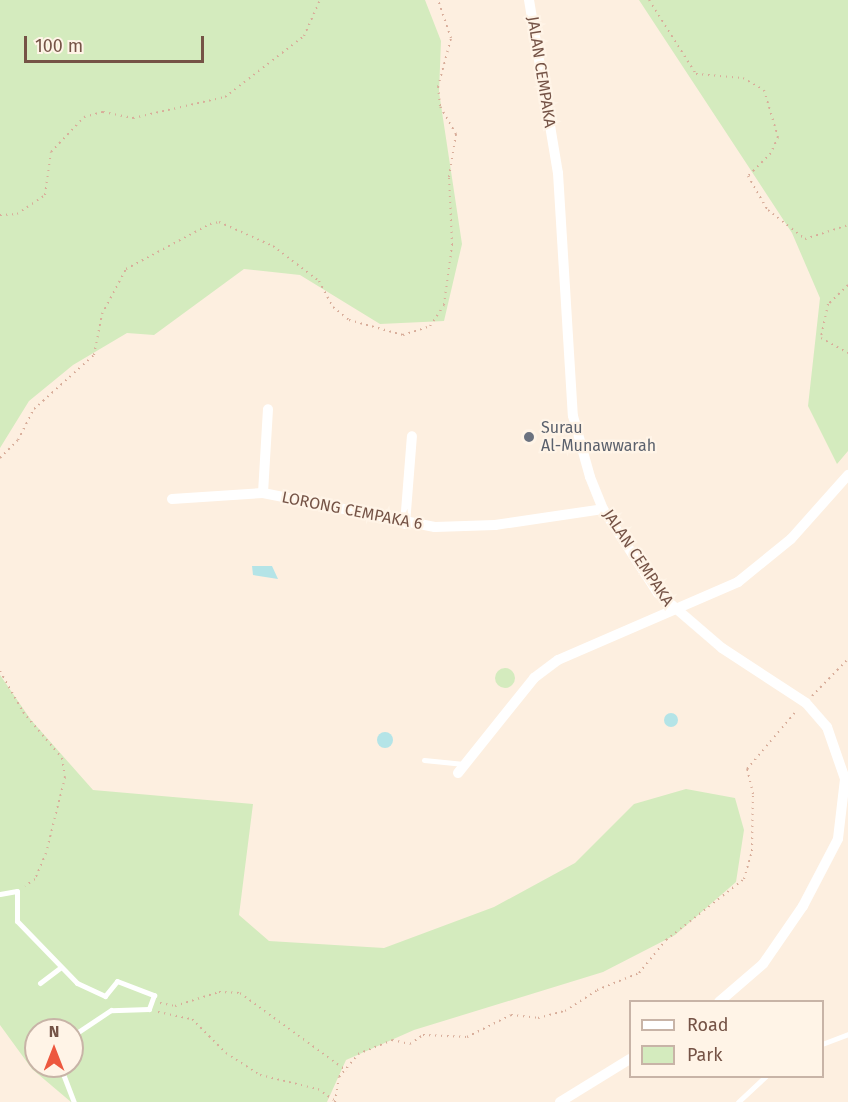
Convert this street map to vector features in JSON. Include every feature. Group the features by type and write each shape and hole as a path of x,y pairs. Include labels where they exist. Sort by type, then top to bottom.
{"street":[{"name":"JALAN CEMPAKA","path":"529,0 558,173 573,416 603,509 675,612 806,703 827,727 845,779 843,838 784,936 763,964 721,1000"},
{"path":"263,493 268,409"},
{"path":"405,524 412,436"},
{"path":"458,773 534,678 558,660 606,635 675,612 764,564 848,475"},
{"name":"LORONG CEMPAKA 6","path":"172,499 263,493 405,524 475,526 603,509"},
{"path":"560,1102 629,1060"}],"lane":[{"path":"424,760 465,764"},
{"path":"0,894 17,891 17,921 77,983 105,996 117,981 154,995 149,1009 111,1010 84,1028"},
{"path":"40,983 61,967"},
{"path":"824,1043 848,1034"},
{"path":"65,1078 74,1102"},
{"path":"738,1102 765,1078"}],"path":[{"path":"0,215 17,214 45,195 51,152 84,117 103,112 133,118 225,97 304,36 320,0"},
{"path":"0,458 18,440 34,409 94,355 102,314 126,269 210,224 219,222 273,246 319,281 333,307 348,320 403,335 430,326 444,305 452,245 449,177 456,134 440,106 438,87 451,38 438,0"},
{"path":"650,0 696,74 743,78 764,90 778,137 771,153 748,176 768,210 805,239 848,225"},
{"path":"848,285 828,304 821,338 848,353"},
{"path":"149,1009 186,1016 244,1067 318,1089 335,1102 339,1077 358,1054 392,1040 410,1044 423,1035 467,1037 511,1015 538,1018 565,1011 597,990 639,973 666,940 744,879 752,851 753,794 747,769 848,659"},
{"path":"0,671 23,712 62,758 65,777 35,879 17,891"},
{"path":"152,1002 174,1006 219,992 240,993 346,1071"}],"green space":[{"path":"0,0 425,0 441,41 439,92 462,244 444,321 380,324 300,275 244,269 154,335 127,333 73,365 29,401 0,448"},
{"path":"639,0 848,0 848,451 837,464 808,406 820,298 792,233"},
{"path":"505,668 512,671 515,678 512,685 505,688 498,685 495,678 498,671"},
{"path":"0,675 31,720 93,790 253,804 239,915 269,941 384,948 494,907 575,863 634,804 686,789 735,798 744,830 736,882 675,935 603,972 414,1030 346,1060 327,1102 71,1102 43,1078 84,1078 84,1018 24,1018 24,1058 0,1025"}],"water":[{"path":"252,566 272,566 278,579 253,575"},
{"path":"671,713 676,715 678,720 676,725 671,727 666,725 664,720 666,715"},
{"path":"385,732 393,740 385,748 377,740"}],"place":[{"name":"Surau Al-Munawwarah","path":"529,437"}]}
